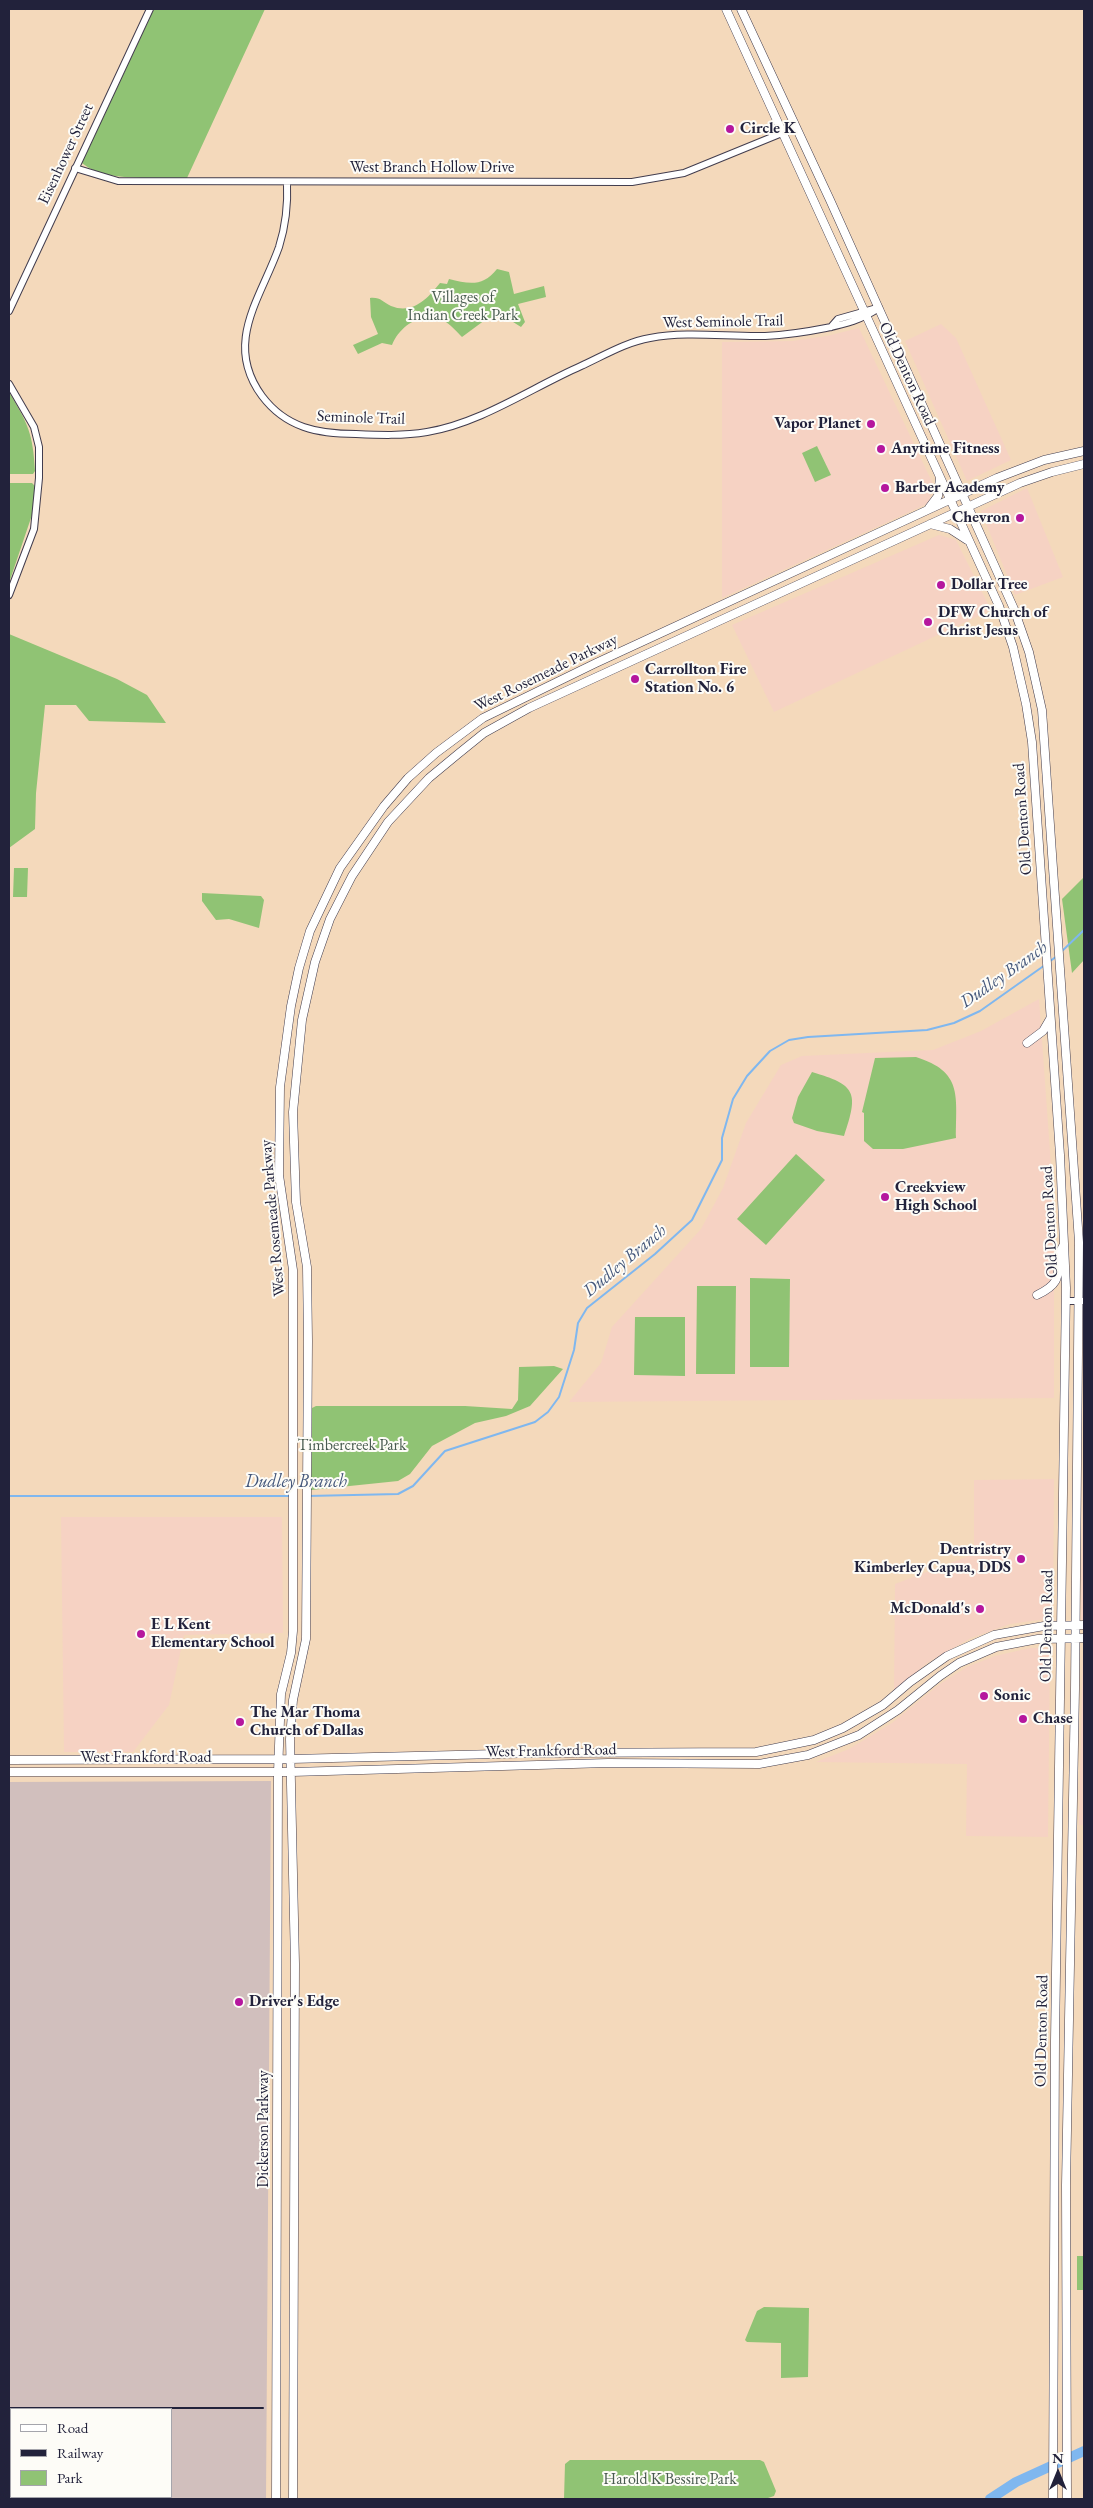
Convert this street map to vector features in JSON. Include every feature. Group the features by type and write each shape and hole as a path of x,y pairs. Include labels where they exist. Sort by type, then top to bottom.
{"main road":[{"name":"Old Denton Road","path":"726,9 956,512 1010,635 1029,722 1050,1019 1066,1301 1059,1784 1053,2499"},
{"name":"Old Denton Road","path":"741,9 879,308 1022,630 1042,710 1062,982 1081,1301 1075,1512 1075,1638 1066,2185 1067,2499"},
{"name":"West Rosemeade Parkway","path":"278,1760 281,1694 291,1653 293,1631 294,1517 293,1270 279,1175 280,1087 290,1006 298,968 310,931 340,868 378,813 408,778 444,747 483,718 596,663 1021,468 1044,460 1084,451"},
{"name":"West Rosemeade Parkway","path":"292,1772 293,1700 306,1639 307,1516 307,1268 296,1202 293,1112 306,1001 325,934 352,876 376,838 400,808 429,778 484,733 529,708 956,512 1026,481 1084,464"},
{"path":"927,510 938,496 940,478"},
{"path":"930,524 950,529 968,540"},
{"path":"858,542 864,555"},
{"path":"781,578 788,590"},
{"path":"1010,635 1022,630"},
{"path":"596,663 601,675"},
{"path":"1039,855 1052,854"},
{"path":"1027,1043 1043,1031 1050,1019"},
{"path":"1037,1295 1056,1283 1059,1274 1060,1250 1064,1244"},
{"path":"1062,1512 1075,1512"},
{"name":"West Frankford Road","path":"9,1760 291,1760 539,1753 743,1752 770,1750 814,1740 856,1721 883,1705 935,1664 968,1645 1017,1629 1084,1625"},
{"name":"West Frankford Road","path":"9,1772 292,1772 608,1763 744,1765 786,1760 828,1749 870,1730 940,1676 974,1656 1011,1644 1061,1638 1084,1638"},
{"name":"Dickerson Parkway","path":"276,2499 278,1760"},
{"name":"Dickerson Parkway","path":"292,1772 296,1964 293,2499"},
{"path":"1059,1784 1073,1784"}],"street":[{"name":"Eisenhower Street","path":"9,311 150,9"},
{"name":"West Branch Hollow Drive","path":"75,168 118,181 632,182 664,178 691,170 782,133"},
{"name":"Seminole Trail","path":"287,182 285,225 274,259 250,313 244,341 248,367 256,386 274,410 290,422 314,432 329,434 406,435 427,432 458,423 618,350"},
{"name":"West Seminole Trail","path":"618,350 636,341 660,336 763,336 803,333 831,327 838,320 864,314 879,308"},
{"path":"9,384 34,427 39,447 40,478 34,530 9,595"},
{"path":"1066,1301 1081,1301"}],"shaded area":[{"path":"941,324 956,338 1011,460 967,481 905,341"},
{"path":"859,328 933,484 929,503 722,598 722,342 792,341 827,336"},
{"path":"1027,488 1063,577 1015,595 981,511"},
{"path":"939,535 956,540 991,610 774,712 732,625"},
{"name":"Creekview High School","path":"1039,999 1054,1207 1054,1398 569,1402 601,1363 612,1327 701,1229 723,1188 746,1123 781,1065 802,1056 933,1050 981,1031"},
{"path":"1054,1479 1053,1618 1010,1624 971,1638 927,1663 894,1692 895,1584 974,1554 974,1480"},
{"path":"1083,1479 1084,1620 1081,1620 1082,1547"},
{"name":"E L Kent Elementary School","path":"61,1517 282,1517 283,1633 184,1635 169,1705 133,1752 64,1752"},
{"path":"1083,1647 1084,1825 1079,1825"},
{"path":"1030,1648 1050,1648 1048,1837 966,1836 967,1764 816,1762 849,1749 892,1723 940,1684 967,1667 995,1656"},
{"path":"271,1781 266,2499 9,2499 9,1782"}],"green space":[{"path":"154,9 265,9 187,178 132,178 104,174 82,163"},
{"name":"Villages of Indian Creek Park","path":"497,269 509,272 514,294 544,286 546,297 518,304 525,322 521,327 502,315 485,320 462,337 444,321 436,318 420,319 400,331 392,345 382,343 358,354 353,345 378,334 371,317 370,298 379,299 399,308 413,307 425,299 440,283 447,284 449,279 475,283 486,279"},
{"path":"9,392 21,412 31,438 35,471 33,474 9,474"},
{"path":"817,446 831,475 815,482 802,453"},
{"path":"9,483 32,483 35,486 33,512 9,583"},
{"path":"9,634 117,679 147,695 166,723 89,721 76,705 45,705 36,793 35,829 9,848"},
{"path":"14,868 28,868 27,897 13,897"},
{"path":"1084,877 1084,960 1072,973 1062,899"},
{"path":"202,893 261,896 264,900 259,928 229,919 216,920 202,901"},
{"path":"916,1057 942,1070 954,1087 956,1097 956,1138 903,1149 873,1149 864,1141 864,1113 862,1112 875,1058"},
{"path":"812,1072 838,1081 850,1092 852,1109 844,1136 817,1131 794,1123 792,1118 798,1097"},
{"path":"796,1154 825,1180 766,1245 737,1219"},
{"path":"750,1278 790,1279 789,1367 750,1367"},
{"path":"697,1286 736,1286 735,1374 696,1374"},
{"path":"635,1317 685,1317 685,1376 634,1375"},
{"name":"Timbercreek Park","path":"554,1366 563,1369 530,1406 506,1416 475,1423 432,1446 410,1474 398,1481 311,1490 312,1408 316,1406 465,1406 512,1409 518,1400 519,1367"},
{"path":"1077,2256 1084,2256 1084,2290 1077,2290"},
{"path":"764,2307 809,2308 808,2377 781,2378 781,2343 747,2342 745,2340 757,2311"},
{"name":"Harold K Bessire Park","path":"570,2460 760,2460 764,2462 776,2491 774,2496 765,2499 564,2499 565,2464"}],"waterway":[{"name":"Dudley Branch","path":"1060,953 1084,930"},
{"name":"Dudley Branch","path":"1049,962 1057,956"},
{"name":"Dudley Branch","path":"308,1496 398,1494 413,1486 445,1451 535,1422 548,1412 559,1397 574,1350 578,1323 587,1308 655,1254 692,1220 722,1160 722,1138 733,1099 747,1076 770,1051 789,1040 808,1037 927,1030 954,1023 980,1011 1045,965"},
{"name":"Dudley Branch","path":"9,1496 291,1496"},
{"path":"990,2499 1016,2482 1084,2451"}],"railway":[{"path":"9,2408 263,2408"}],"place":[{"name":"Circle K","path":"730,129"},
{"name":"Vapor Planet","path":"871,424"},
{"name":"Anytime Fitness","path":"881,449"},
{"name":"Barber Academy","path":"885,488"},
{"name":"Chevron","path":"1020,518"},
{"name":"Dollar Tree","path":"941,585"},
{"name":"DFW Church of Christ Jesus","path":"928,622"},
{"name":"Carrollton Fire Station No. 6","path":"635,679"},
{"name":"Creekview High School","path":"885,1197"},
{"name":"Dentristry Kimberley Capua, DDS","path":"1021,1559"},
{"name":"McDonald's","path":"980,1609"},
{"name":"E L Kent Elementary School","path":"141,1634"},
{"name":"Sonic","path":"984,1696"},
{"name":"Chase","path":"1023,1719"},
{"name":"The Mar Thoma Church of Dallas","path":"240,1722"},
{"name":"Driver's Edge","path":"239,2002"}]}
